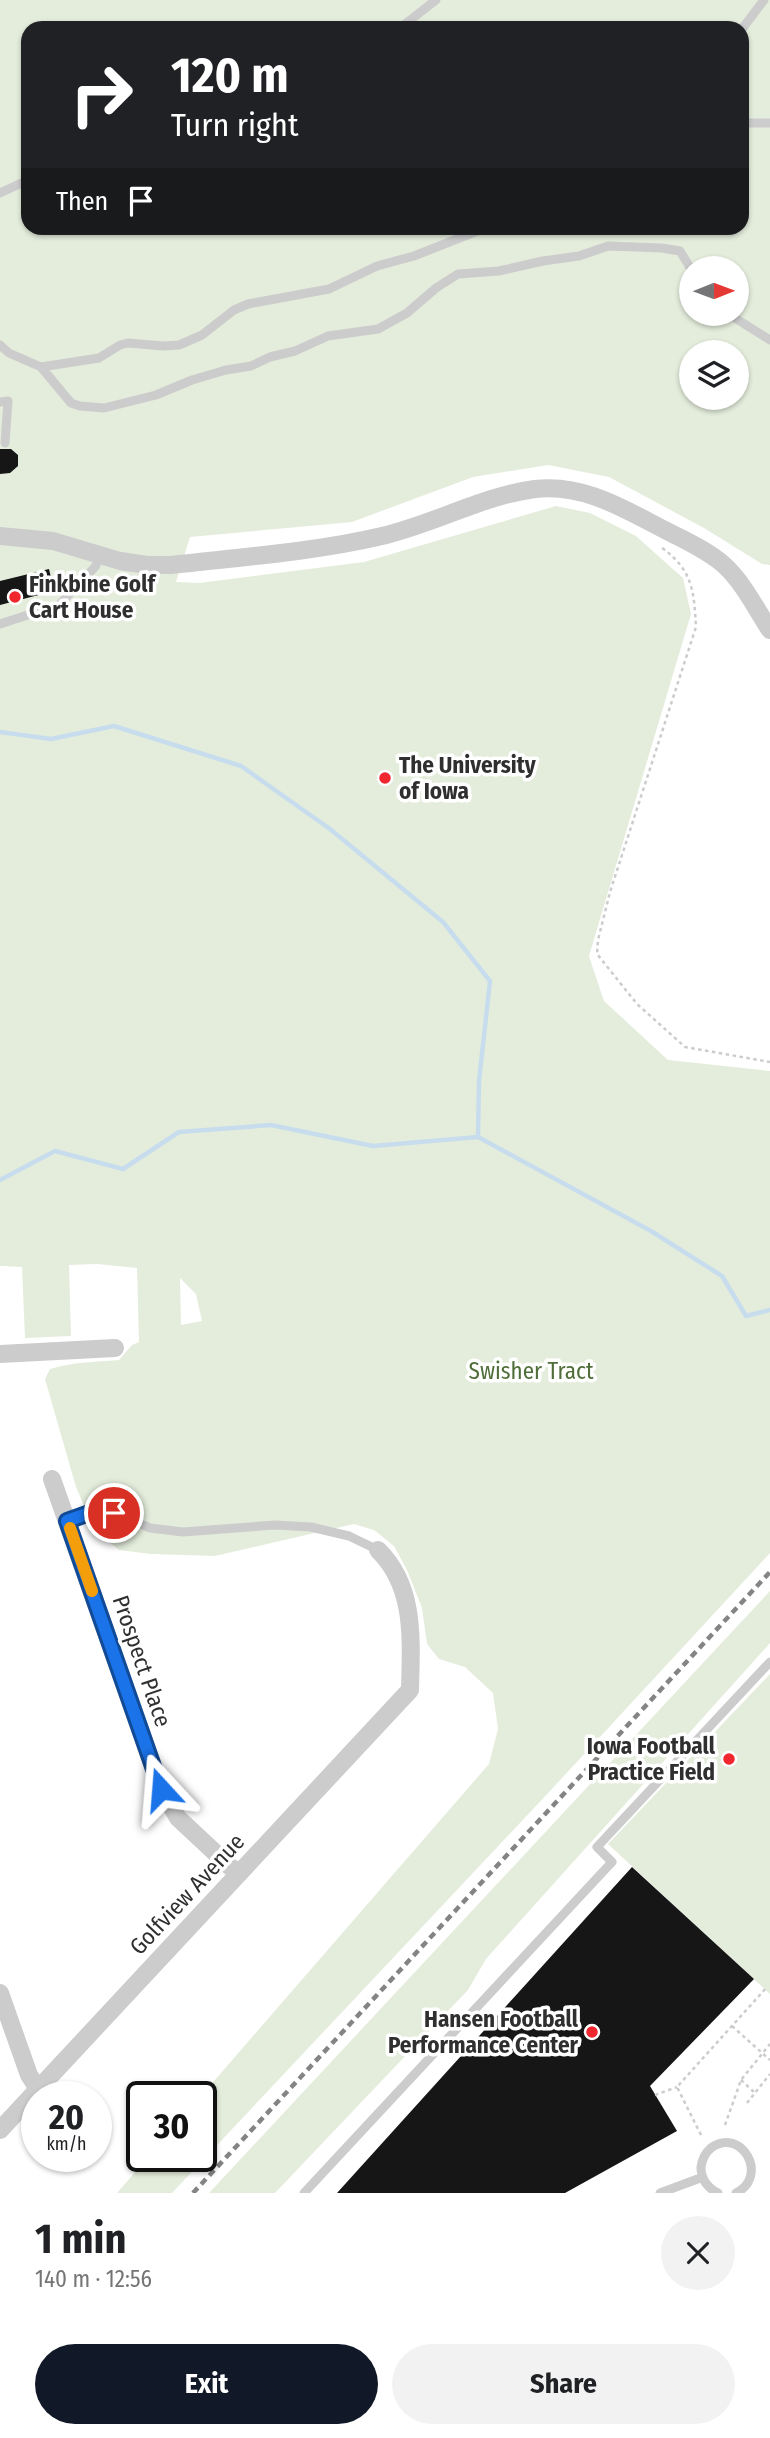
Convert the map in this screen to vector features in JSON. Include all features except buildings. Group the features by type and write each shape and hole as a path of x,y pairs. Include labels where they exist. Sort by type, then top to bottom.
{"street":[{"path":"0,536 53,541 120,561 171,565 384,536 510,494 556,488 604,499 725,565 770,630"},
{"path":"0,1354 115,1348"},
{"name":"Prospect Place","path":"52,1479 168,1804 190,1831 238,1874"},
{"name":"Golfview Avenue","path":"45,2081 410,1690 409,1609 399,1577 378,1550"},
{"path":"0,1993 33,2081"},
{"name":"Golfview Avenue","path":"0,2130 21,2107"}],"lane":[{"path":"409,21 436,0"},
{"path":"748,21 764,0"},
{"path":"749,123 770,123"},
{"path":"0,193 21,183"},
{"path":"41,367 99,358 128,343 178,345 202,335 234,310 248,303 329,289 377,266 414,256 467,235"},
{"path":"0,345 9,353 41,367 71,403 104,408 156,396 192,380 226,370 251,366 328,336 378,329 407,313 436,288 458,274 499,271 543,261 579,257 608,246 662,247 680,251 683,256"},
{"path":"748,326 770,340"},
{"path":"0,402 8,401 5,443"},
{"path":"0,624 59,605 95,567 101,555"},
{"path":"67,1521 95,1511 114,1513 150,1528 183,1532 275,1525 312,1527 349,1536 378,1550"},
{"path":"304,2193 612,1862 597,1847 770,1662"},
{"path":"718,2193 709,2187 703,2177 702,2164 711,2149 727,2143 735,2144 748,2155 753,2171 746,2186 736,2193"},
{"path":"660,2193 703,2177"}],"path":[{"path":"657,545 676,558 694,590 696,627 610,892 597,954 637,1004 685,1047 770,1062"},
{"path":"655,2095 677,2087 767,1987"},
{"path":"732,2026 770,2060"},
{"path":"725,2125 741,2080 770,2044"},
{"path":"747,2103 770,2074"},
{"path":"741,2080 755,2093"},
{"path":"677,2087 701,2135"}],"green space":[{"name":"The University of Iowa","path":"0,0 770,0 770,565 762,564 704,528 609,477 548,465 473,477 352,522 190,537 176,582 199,583 364,562 556,506 590,513 636,536 683,578 691,614 589,956 604,1001 668,1060 770,1071 770,1553 217,2145 217,2081 214,2081 489,1764 498,1729 493,1693 465,1667 439,1659 427,1644 422,1608 407,1570 394,1546 374,1530 354,1524 215,1556 119,1550 94,1529 76,1487 45,1379 50,1369 119,1360 132,1345 139,1342 137,1268 97,1264 69,1265 71,1336 25,1338 22,1267 0,1266","holes":["180,1278 196,1294 202,1321 181,1325"]},
{"path":"770,1591 770,1643 486,1959 468,1990 275,2193 209,2193"},
{"name":"Iowa Football Practice Field","path":"770,1674 770,1994 608,1844"},
{"name":"The University of Iowa","path":"135,2172 192,2172 172,2193 117,2193"}],"waterway":[{"path":"0,732 51,739 114,726 241,766 330,829 443,922 490,981 479,1081 478,1137 651,1231 722,1276 746,1316 770,1310"},
{"path":"0,1180 55,1151 123,1169 179,1132 271,1125 373,1146 478,1137"}],"railway":[{"path":"193,2193 770,1572"}],"slow traffic":[{"path":"70,1528 92,1591"}],"place":[{"name":"Finkbine Golf Cart House","path":"15,597"},
{"name":"The University of Iowa","path":"385,778"},
{"name":"Iowa Football Practice Field","path":"729,1759"},
{"name":"Hansen Football Performance Center","path":"592,2032"}],"route":[{"path":"114,1513 95,1511 67,1521 161,1789"}],"park label":[{"name":"Swisher Tract","path":"531,1371"}]}
